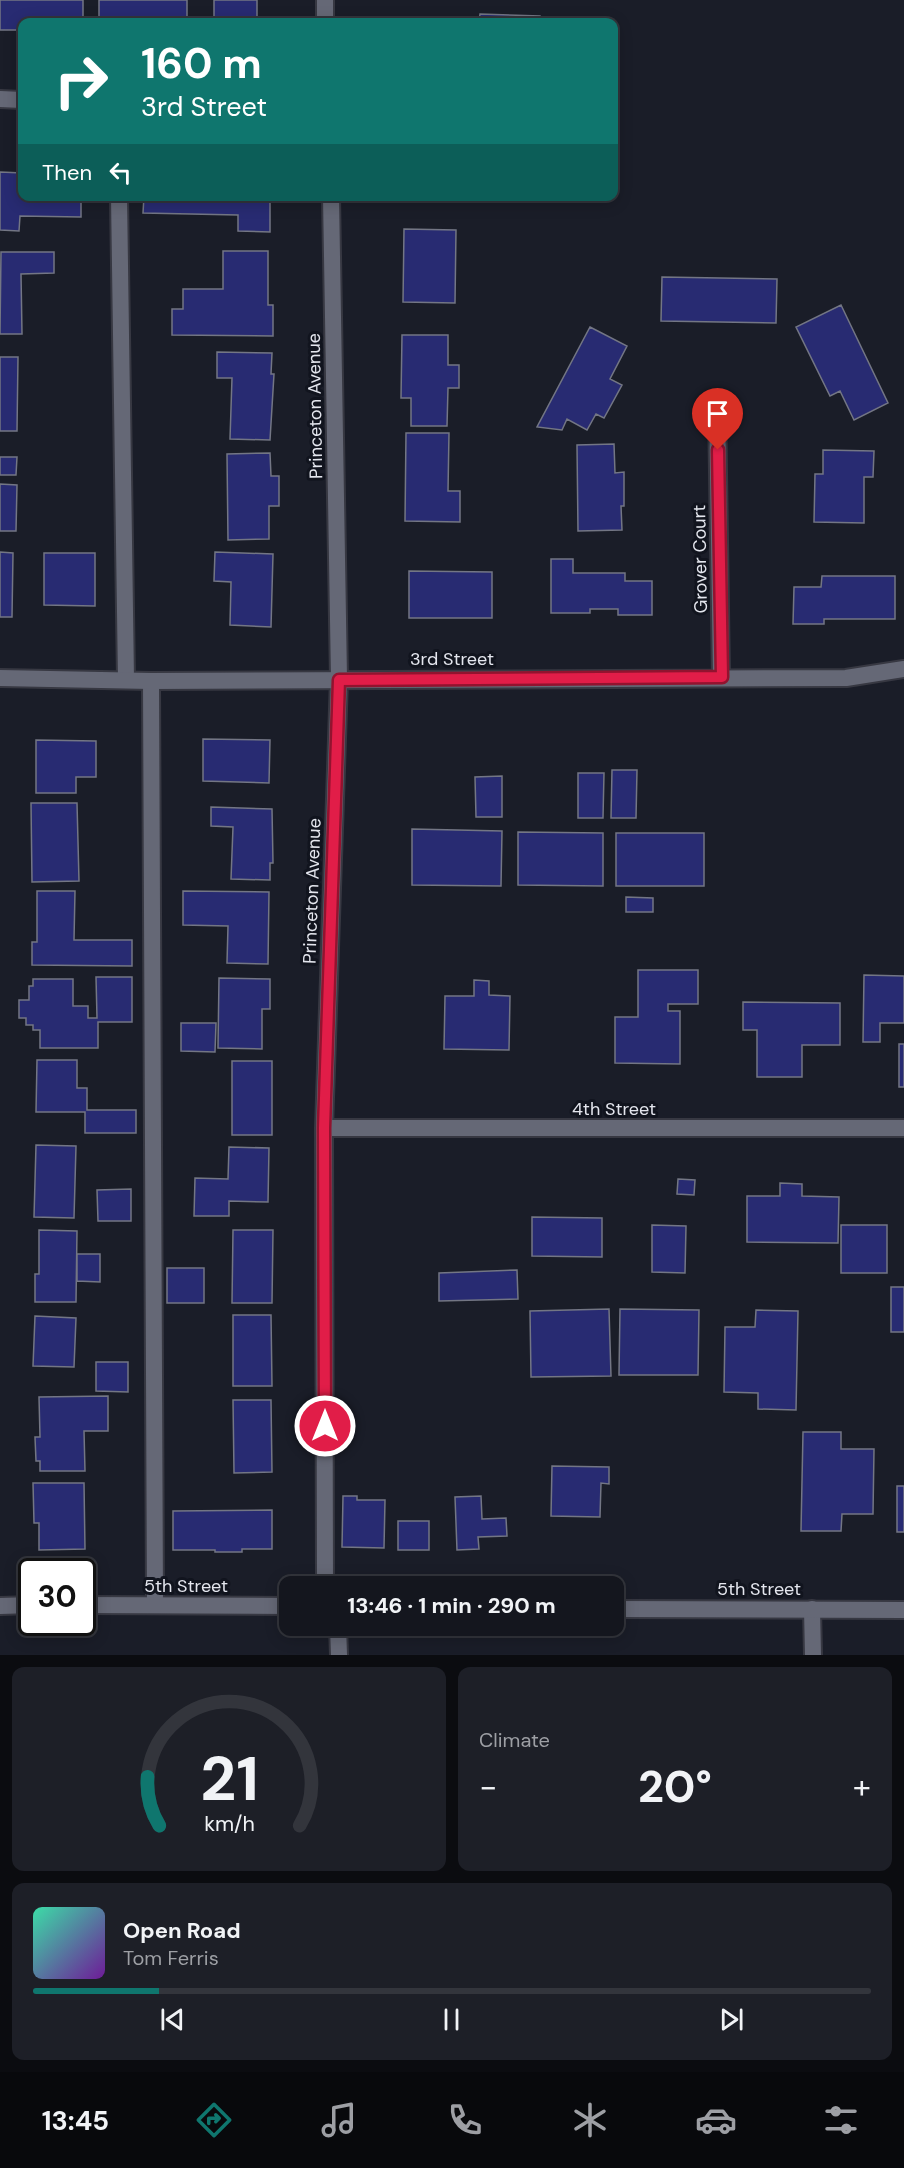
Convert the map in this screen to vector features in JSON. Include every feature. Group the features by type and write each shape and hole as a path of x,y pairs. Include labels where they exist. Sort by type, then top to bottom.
{"street":[{"path":"325,0 325,18"},
{"path":"0,99 18,100"},
{"path":"119,201 126,680"},
{"name":"Princeton Avenue","path":"325,1576 324,1128 339,680 331,201"},
{"name":"Grover Court","path":"717,404 722,677"},
{"name":"3rd Street","path":"0,678 151,681 846,678 904,669"},
{"path":"151,681 155,1605"},
{"name":"4th Street","path":"324,1128 904,1128"},
{"path":"0,1606 18,1605"},
{"name":"5th Street","path":"96,1605 279,1606"},
{"name":"5th Street","path":"624,1609 904,1610"},
{"path":"812,1609 813,1655"},
{"path":"338,1636 339,1655"}],"building":[{"path":"0,0 83,0 83,18 18,18 18,30 0,30"},
{"path":"99,0 187,0 187,18 99,18"},
{"path":"214,0 257,0 257,18 214,18"},
{"path":"480,14 540,16 540,18 480,18"},
{"path":"0,172 18,173 18,201 81,201 81,217 20,216 19,231 0,230"},
{"path":"144,201 270,201 270,232 238,231 238,215 143,213"},
{"path":"404,229 456,230 455,303 403,302"},
{"path":"223,251 268,251 268,305 273,305 273,336 172,335 172,309 183,309 183,289 223,289"},
{"path":"1,252 54,252 54,273 21,274 22,334 0,334"},
{"path":"662,277 777,279 776,323 661,321"},
{"path":"841,305 888,403 854,420 840,391 830,396 796,327"},
{"path":"590,327 627,346 610,379 622,385 604,418 596,414 587,430 567,419 562,430 537,427"},
{"path":"402,335 448,335 448,365 459,365 459,388 448,388 447,426 411,426 411,398 401,398"},
{"path":"217,352 272,353 271,374 274,374 270,440 230,439 232,378 217,378"},
{"path":"0,357 18,357 17,431 0,431"},
{"path":"406,433 449,433 448,491 460,491 460,522 405,521"},
{"path":"614,444 615,473 624,472 624,506 621,506 622,530 578,531 577,445"},
{"path":"823,450 874,451 873,477 864,477 864,523 814,522 815,474 823,474"},
{"path":"270,453 271,476 279,476 279,506 269,506 269,539 228,540 227,454"},
{"path":"0,457 17,457 16,475 0,475"},
{"path":"0,484 17,485 16,531 0,531"},
{"path":"0,552 13,553 12,617 0,617"},
{"path":"215,552 273,554 271,627 230,625 231,582 214,581"},
{"path":"44,553 95,553 95,606 44,605"},
{"path":"551,559 573,559 573,573 625,573 625,581 652,581 652,615 618,615 618,609 590,609 590,613 551,613"},
{"path":"409,571 492,572 492,618 409,618"},
{"path":"822,576 895,576 895,619 824,619 824,624 793,624 794,587 821,587"},
{"path":"203,739 270,740 269,783 203,781"},
{"path":"36,740 96,741 96,777 76,777 76,793 36,793"},
{"path":"612,770 637,770 636,818 611,818"},
{"path":"578,773 604,773 603,818 578,818"},
{"path":"502,776 502,817 476,817 475,777"},
{"path":"31,803 77,803 79,881 32,882"},
{"path":"211,807 272,809 273,863 270,863 270,880 231,879 233,827 211,826"},
{"path":"412,829 502,831 501,886 412,885"},
{"path":"518,832 603,833 603,886 518,885"},
{"path":"616,833 704,833 704,886 616,886"},
{"path":"37,891 75,891 74,940 132,940 132,966 32,965 32,942 37,942"},
{"path":"183,891 269,892 268,964 227,963 228,926 183,925"},
{"path":"626,897 653,898 653,912 626,912"},
{"path":"638,970 698,970 698,1004 668,1004 668,1011 680,1011 680,1064 615,1063 615,1017 638,1017"},
{"path":"864,975 904,976 904,1023 880,1023 880,1042 863,1042"},
{"path":"96,977 132,977 132,1022 98,1022 98,1048 40,1048 40,1030 33,1030 33,1025 26,1025 26,1018 19,1018 19,1000 29,1000 29,986 33,986 33,979 73,979 73,1006 88,1006 88,1018 97,1018"},
{"path":"219,978 270,979 270,1009 262,1009 262,1049 218,1048"},
{"path":"474,980 489,981 489,995 510,996 509,1050 444,1049 445,996 474,996"},
{"path":"743,1002 840,1003 840,1045 802,1045 802,1077 757,1077 757,1030 743,1030"},
{"path":"181,1023 216,1023 215,1052 181,1051"},
{"path":"899,1044 904,1044 904,1087 899,1087"},
{"path":"37,1060 77,1060 77,1088 87,1088 87,1110 136,1110 136,1133 85,1133 85,1112 36,1112"},
{"path":"232,1061 272,1061 272,1135 232,1135"},
{"path":"36,1145 76,1146 74,1218 34,1217"},
{"path":"229,1147 269,1148 268,1202 229,1201 229,1216 194,1216 195,1178 228,1179"},
{"path":"678,1179 695,1180 694,1195 677,1194"},
{"path":"780,1183 802,1184 802,1196 839,1197 838,1243 747,1242 747,1196 780,1196"},
{"path":"131,1189 131,1221 98,1221 97,1190"},
{"path":"532,1217 602,1218 602,1257 532,1256"},
{"path":"652,1225 686,1226 685,1273 652,1272"},
{"path":"841,1225 887,1225 887,1273 841,1273"},
{"path":"39,1230 77,1231 76,1302 35,1302 35,1274 39,1274"},
{"path":"233,1230 273,1230 272,1303 232,1303"},
{"path":"77,1254 100,1254 100,1282 77,1281"},
{"path":"167,1268 204,1268 204,1303 167,1303"},
{"path":"517,1270 518,1299 439,1301 439,1273"},
{"path":"891,1287 904,1287 904,1332 891,1332"},
{"path":"609,1309 611,1376 531,1377 530,1311"},
{"path":"620,1309 699,1310 698,1375 619,1375"},
{"path":"756,1310 798,1311 796,1410 758,1409 758,1393 724,1392 725,1327 755,1327"},
{"path":"233,1315 271,1315 272,1386 233,1386"},
{"path":"35,1316 76,1318 74,1367 33,1366"},
{"path":"96,1362 128,1362 128,1392 96,1391"},
{"path":"108,1396 108,1431 84,1431 85,1471 40,1471 40,1461 36,1461 35,1437 40,1437 39,1397"},
{"path":"233,1400 271,1400 272,1472 234,1473"},
{"path":"803,1432 841,1432 841,1449 874,1449 873,1514 842,1514 841,1531 801,1531"},
{"path":"552,1466 609,1467 609,1484 601,1483 600,1517 551,1516"},
{"path":"33,1483 84,1483 85,1549 39,1550 39,1523 34,1523"},
{"path":"897,1486 904,1486 904,1532 897,1532"},
{"path":"343,1496 357,1496 357,1500 385,1500 384,1548 342,1547"},
{"path":"481,1496 482,1519 506,1518 507,1536 478,1537 479,1549 457,1550 455,1497"},
{"path":"272,1510 272,1549 242,1549 242,1552 173,1550 173,1511"},
{"path":"398,1521 429,1521 429,1550 398,1550"}],"route":[{"path":"325,1426 324,1128 339,680 722,677 718,450"}]}
